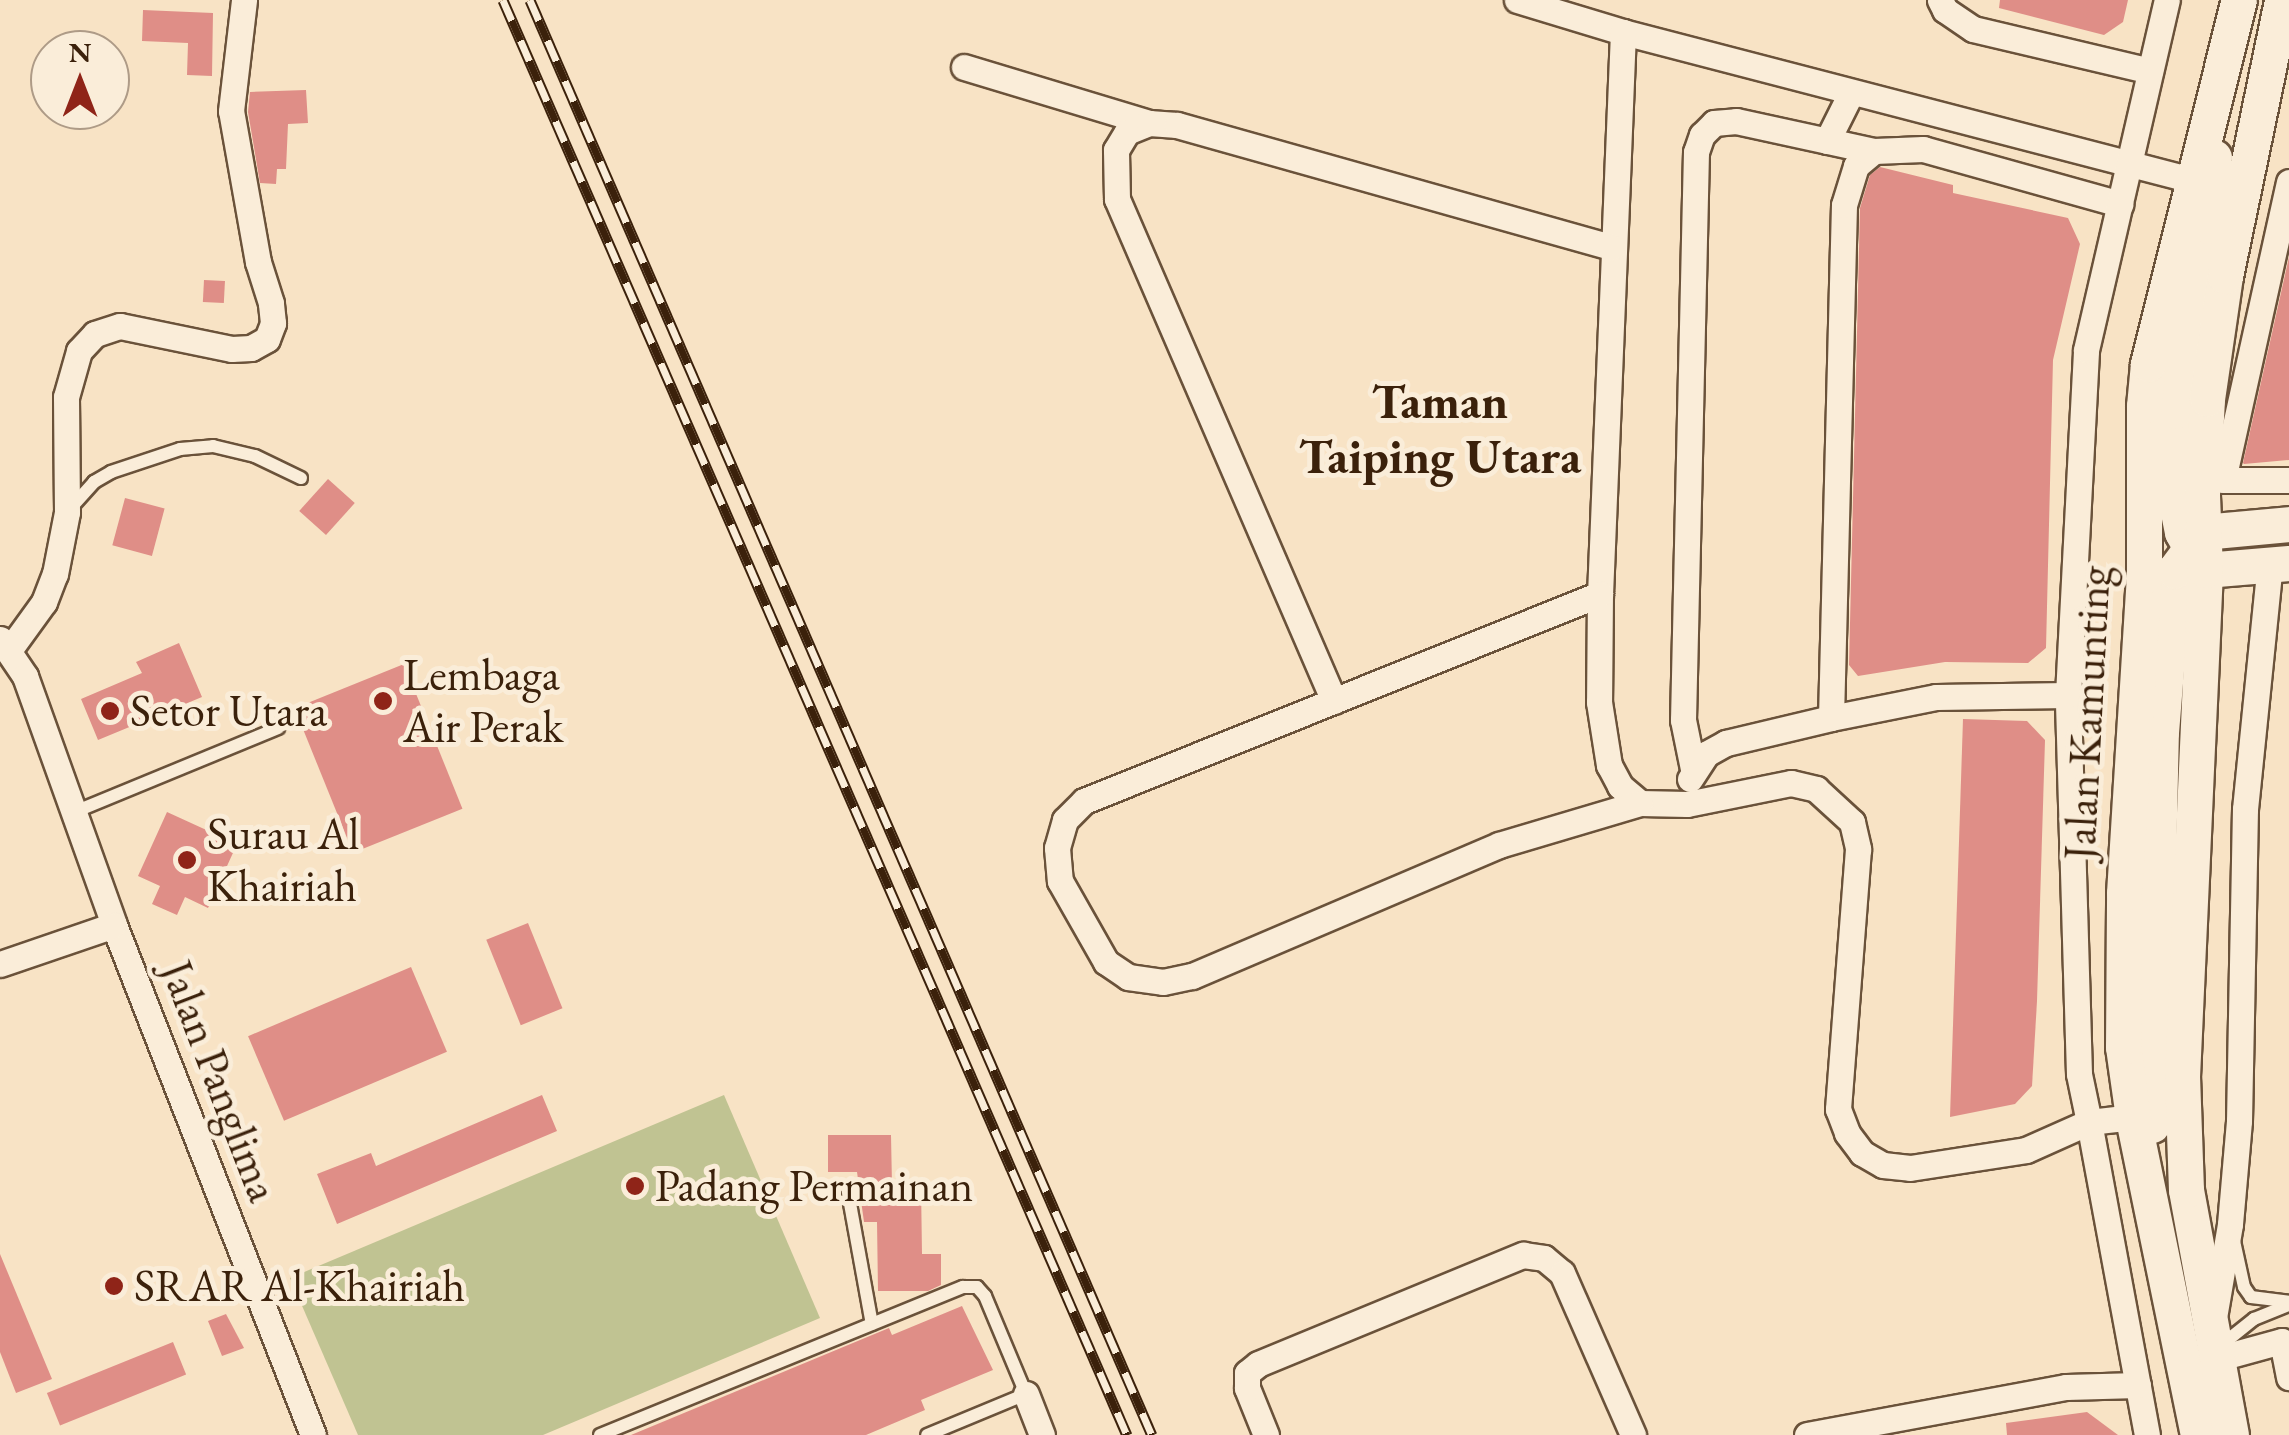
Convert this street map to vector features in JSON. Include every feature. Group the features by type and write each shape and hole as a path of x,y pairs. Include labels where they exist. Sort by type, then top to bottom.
{"main road":[{"name":"Jalan Kamunting","path":"2198,1435 2151,1192 2132,1117 2123,1047 2122,984 2130,758 2144,576 2144,406 2160,302 2239,0"},
{"path":"2231,1435 2186,1190 2182,1077 2199,550 2207,399 2220,311 2282,0"},
{"path":"2199,550 2174,492 2176,411 2215,170 2210,121"},
{"path":"2151,1192 2161,732 2174,571 2199,550 2289,524"},
{"path":"2199,550 2279,564"}],"street":[{"path":"5,644 44,602 56,574 67,512 69,374 79,351 96,334 120,326 232,349 250,348 268,339 273,323 231,111 244,0"},
{"path":"1517,0 1622,32 2192,180"},
{"path":"1940,0 1945,10 1972,29 2150,71"},
{"path":"2146,1435 2075,1024 2068,696 2086,350 2168,0"},
{"path":"1622,32 1600,594 1602,736 1620,786 1640,803"},
{"path":"964,67 1149,123 1177,126 1612,247"},
{"path":"1827,140 1852,93"},
{"path":"1687,804 1693,768 1683,720 1696,152 1702,135 1714,123 1736,121 1874,151 1923,149 2120,204"},
{"path":"1149,123 1127,132 1116,150 1117,199 1334,701"},
{"path":"1831,718 1844,204 1850,177 1874,151"},
{"path":"2289,182 2223,480 2289,480"},
{"path":"2279,564 2245,808 2239,1121 2214,1350 2286,1338 2289,1377"},
{"path":"1600,594 1084,801 1065,820 1056,848 1060,881 1106,962 1128,977 1163,982 1192,976 1500,845 1640,803 1687,804 1791,783 1816,788 1837,803 1852,822 1858,849 1838,1109 1846,1133 1862,1152 1883,1165 1910,1168 2026,1150 2089,1122 2132,1117"},
{"name":"Jalan Panglima","path":"5,644 26,676 114,925 314,1435"},
{"path":"1693,768 1726,743 1936,697 2068,696"},
{"path":"0,964 114,925"},
{"path":"1266,1435 1247,1388 1247,1373 1258,1364 1523,1255 1544,1258 1562,1273 1633,1435"},
{"path":"1811,1435 1907,1426 2066,1387 2138,1385"},
{"path":"1026,1394 1042,1435"}],"lane":[{"path":"67,512 94,482 180,449 212,446 255,456 301,478"},
{"path":"72,814 278,728"},
{"path":"846,1187 872,1324"},
{"path":"2230,1224 2244,1287 2251,1297 2289,1304"},
{"path":"600,1435 963,1287 977,1287 985,1296 1026,1394 927,1435"},
{"path":"2214,1350 2254,1319 2289,1304"}],"green space":[{"name":"Padang Permainan","path":"724,1095 820,1318 543,1435 358,1435 290,1278"}],"building":[{"path":"2000,0 2128,0 2123,22 2104,35 1999,8"},
{"path":"143,10 213,13 212,76 187,75 188,43 142,41"},
{"path":"306,90 308,123 288,124 286,169 277,169 276,184 260,183 248,112 250,92"},
{"path":"1880,167 1953,185 1953,193 2068,218 2080,244 2053,360 2046,648 2028,663 1945,662 1858,676 1849,665 1860,208 1870,175"},
{"path":"2289,257 2289,460 2244,464 2243,463"},
{"path":"204,280 225,281 224,303 203,302"},
{"path":"328,479 355,503 326,535 299,511"},
{"path":"125,498 165,509 152,556 112,545"},
{"path":"179,643 202,697 98,740 81,699 142,673 136,662"},
{"path":"404,664 462,809 353,853 295,708"},
{"path":"1963,719 2027,721 2045,740 2037,1001 2032,1086 2015,1104 1950,1117"},
{"name":"Surau Al Khairiah","path":"167,812 237,844 208,908 185,897 177,915 152,904 160,886 138,876"},
{"path":"528,923 562,1008 521,1025 486,940"},
{"path":"411,967 447,1052 284,1121 248,1036"},
{"path":"542,1095 557,1131 337,1224 317,1174 371,1153 376,1166"},
{"path":"828,1135 891,1135 892,1185 921,1185 922,1254 941,1254 941,1285 928,1291 878,1291 877,1222 864,1222 857,1172 828,1172"},
{"path":"0,1254 52,1379 16,1393 0,1352"},
{"path":"962,1306 993,1370 921,1400 925,1410 866,1435 631,1435 889,1328 892,1335"},
{"path":"226,1314 244,1348 222,1356 208,1321"},
{"path":"173,1342 186,1374 60,1425 47,1393"},
{"path":"2087,1412 2118,1435 2007,1435 2006,1423"}],"railway":[{"path":"503,0 1127,1435"},
{"path":"530,0 1152,1435"}],"place":[{"name":"Lembaga Air Perak","path":"383,701"},
{"name":"Setor Utara","path":"110,711"},
{"name":"Surau Al Khairiah","path":"187,860"},
{"name":"Padang Permainan","path":"635,1186"},
{"name":"SRAR Al-Khairiah","path":"114,1286"}],"district":[{"name":"Taman Taiping Utara","path":"1440,428"}]}
